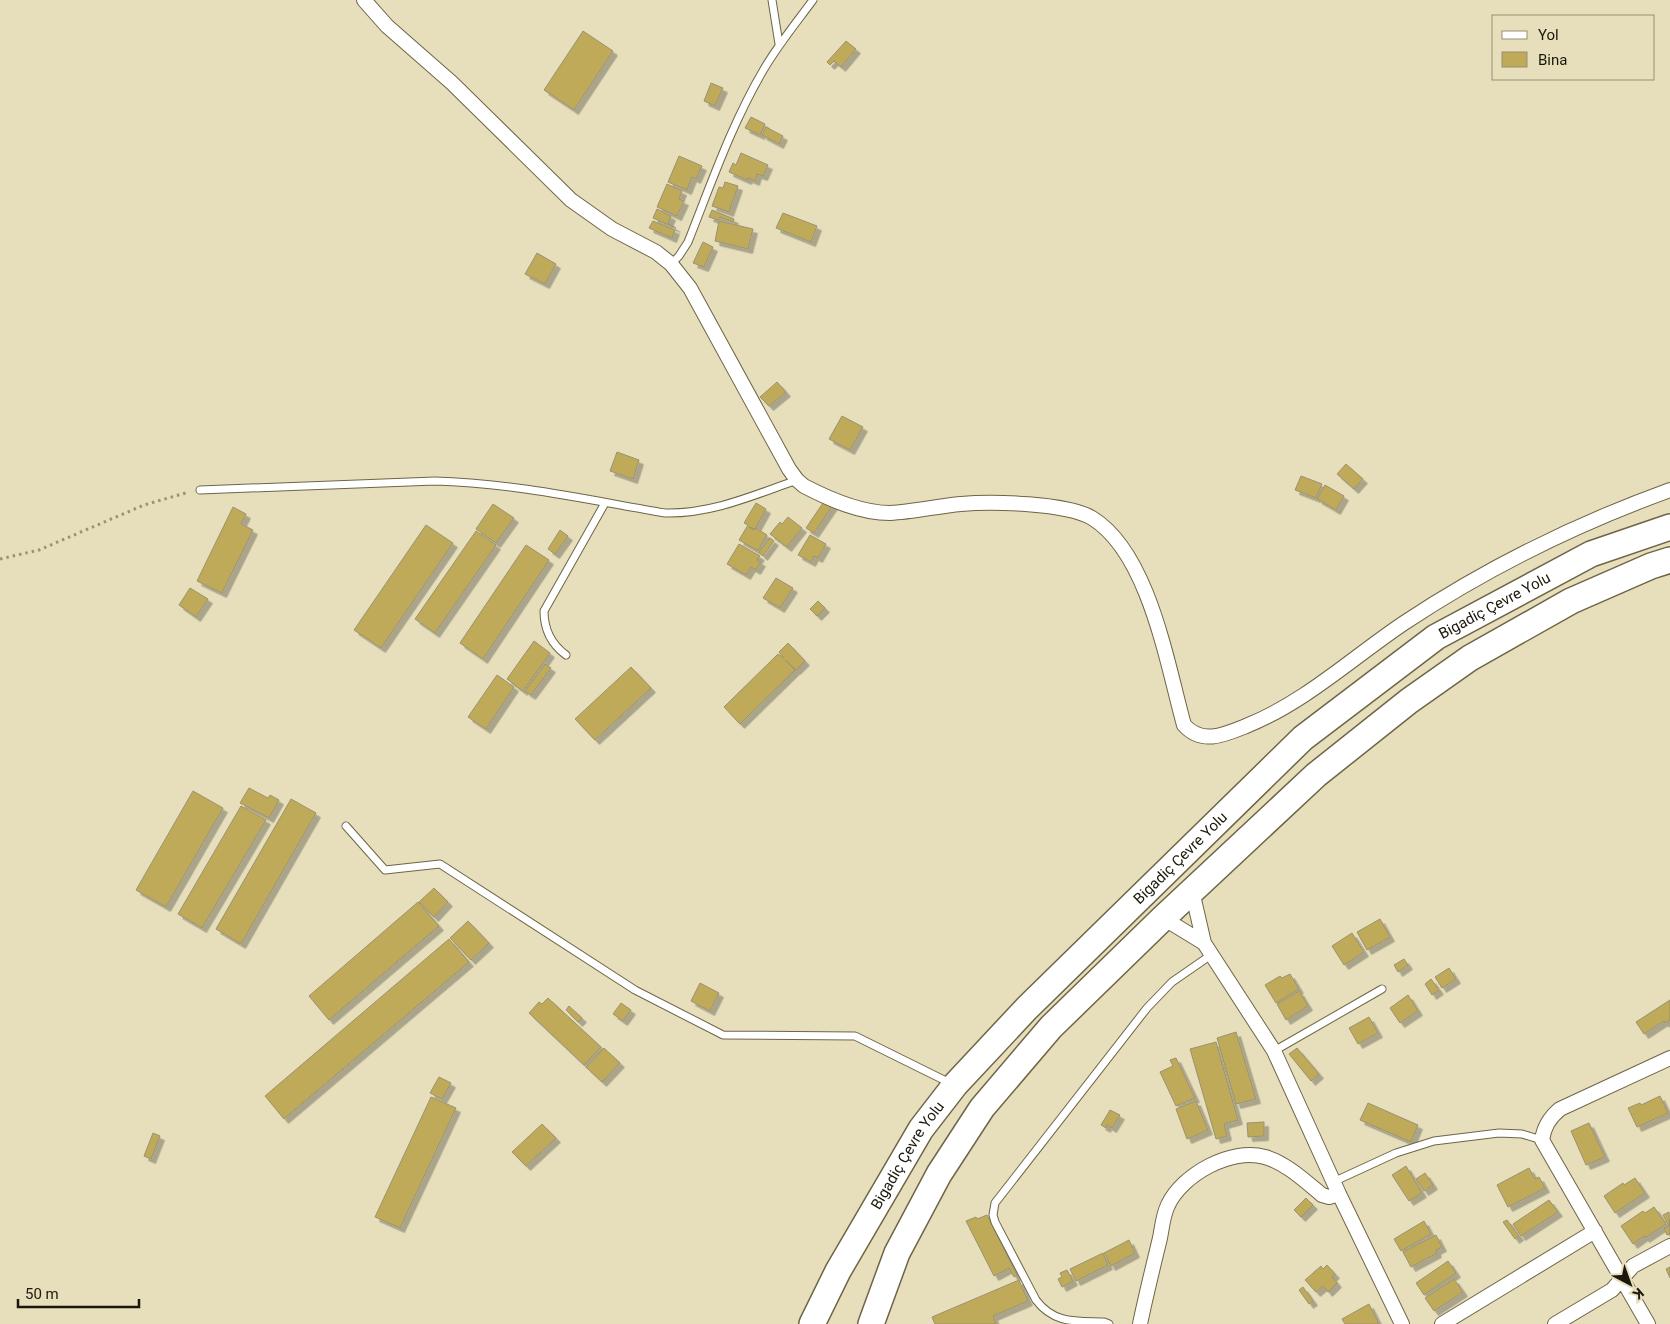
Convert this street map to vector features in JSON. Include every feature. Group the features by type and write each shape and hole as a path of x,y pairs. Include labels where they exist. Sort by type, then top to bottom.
{"highway":[{"name":"Bigadiç Çevre Yolu","path":"812,1324 838,1271 921,1130 955,1085 1027,1008 1303,738 1436,637 1591,554 1670,527"},
{"path":"871,1324 898,1253 939,1174 982,1108 1051,1027 1163,918 1316,775 1409,701 1470,658 1571,601 1651,566 1670,560"}],"street":[{"path":"364,0 387,26 452,83 571,200 612,229 656,252 671,264 690,288 789,469 797,480 812,490 875,512 891,513 986,503 1062,508 1079,512 1104,527 1118,542 1138,575 1154,614 1184,725 1190,732 1198,736 1207,738 1233,732 1273,714 1402,624 1492,569 1544,542 1603,515 1670,490"},
{"path":"1192,891 1208,949 1274,1051 1336,1188 1402,1324"},
{"path":"1163,918 1208,949"},
{"path":"1648,1324 1542,1140 1546,1124 1552,1115 1560,1109 1670,1058"},
{"path":"1140,1324 1168,1206 1185,1182 1197,1173 1229,1159 1263,1156 1278,1162 1322,1195 1329,1197 1336,1188"},
{"path":"1442,1324 1595,1231"},
{"path":"1555,1324 1612,1290 1621,1277 1633,1266 1670,1246"}],"lane":[{"path":"772,0 779,44"},
{"path":"671,264 688,242 738,119 759,78 779,44 813,0"},
{"path":"200,490 469,482 505,486 665,513 716,508 797,480"},
{"path":"566,655 558,649 547,633 544,611 605,503"},
{"path":"346,826 385,870 440,864 635,990 723,1035 855,1036 955,1085"},
{"path":"1109,1324 1057,1318 1041,1308 995,1222 995,1203 1147,1008 1208,949"},
{"path":"1274,1051 1382,989"},
{"path":"1336,1188 1396,1153 1434,1141 1499,1133 1522,1134 1542,1140"}],"path":[{"path":"0,559 18,556 46,547 144,505 200,490"}],"building":[{"path":"583,31 613,51 574,110 544,90"},
{"path":"846,41 856,49 841,67 834,61 830,65 827,62"},
{"path":"711,83 723,88 715,106 704,101"},
{"path":"751,117 765,124 760,135 745,128"},
{"path":"766,127 783,136 779,144 762,135"},
{"path":"741,153 768,165 763,176 757,174 755,181 748,178 747,180 729,172 733,163 736,165"},
{"path":"679,156 702,166 696,179 692,177 687,190 668,182"},
{"path":"725,182 738,186 729,212 712,206 719,187 723,188"},
{"path":"667,184 682,191 679,199 684,201 677,216 657,207"},
{"path":"657,209 671,216 668,223 676,228 653,218"},
{"path":"712,210 734,219 733,222 720,217 718,220 709,217"},
{"path":"783,213 817,226 811,242 776,228"},
{"path":"653,221 675,230 672,238 649,228"},
{"path":"719,221 753,229 748,249 715,241"},
{"path":"703,242 713,247 704,267 693,263"},
{"path":"537,253 556,264 545,284 525,274"},
{"path":"777,382 786,392 769,406 760,397"},
{"path":"842,416 863,427 850,450 829,439"},
{"path":"617,452 639,460 633,479 610,471"},
{"path":"1346,464 1363,479 1354,489 1337,474"},
{"path":"1301,476 1322,484 1316,498 1295,490"},
{"path":"1325,485 1344,496 1336,510 1317,499"},
{"path":"825,500 833,505 814,533 806,528"},
{"path":"756,503 766,509 755,529 767,535 758,551 739,540 748,525 744,523"},
{"path":"493,504 514,518 496,543 476,529"},
{"path":"233,507 246,514 241,524 253,530 222,593 197,581"},
{"path":"788,517 802,528 787,547 770,534 780,522 782,524"},
{"path":"426,525 453,543 381,648 354,630"},
{"path":"560,530 568,536 555,554 548,549"},
{"path":"476,531 496,545 435,633 415,619"},
{"path":"810,535 826,544 818,558 814,556 811,562 798,555"},
{"path":"770,538 774,541 763,556 759,552"},
{"path":"739,544 760,556 757,560 761,562 756,570 751,567 746,575 727,564"},
{"path":"526,545 549,560 483,659 460,643"},
{"path":"776,578 793,588 780,608 763,598"},
{"path":"190,588 208,599 196,617 179,605"},
{"path":"818,601 825,608 817,616 810,609"},
{"path":"534,641 550,653 523,691 507,679"},
{"path":"788,643 805,661 796,670 785,660 795,670 740,724 724,707 778,654 784,658 779,652"},
{"path":"545,664 551,668 531,695 525,691"},
{"path":"631,667 651,688 595,740 575,719"},
{"path":"497,675 514,687 486,729 468,717"},
{"path":"249,788 268,798 270,795 279,800 269,818 240,803"},
{"path":"193,791 223,808 166,907 136,890"},
{"path":"291,799 316,813 241,944 216,929"},
{"path":"241,806 266,820 202,928 178,914"},
{"path":"434,888 448,902 434,917 419,902"},
{"path":"418,902 439,926 329,1020 309,996"},
{"path":"1380,919 1390,937 1367,950 1357,932"},
{"path":"468,921 489,943 471,960 450,938"},
{"path":"1352,933 1364,952 1344,965 1332,946"},
{"path":"449,939 469,962 284,1119 265,1096"},
{"path":"1404,959 1408,965 1398,972 1394,965"},
{"path":"1449,968 1456,979 1442,988 1435,977"},
{"path":"1290,974 1299,989 1276,1003 1265,985 1280,976 1282,978"},
{"path":"1431,979 1439,990 1432,995 1425,984"},
{"path":"700,983 719,993 710,1011 691,1001"},
{"path":"1299,991 1308,1006 1286,1020 1277,1004"},
{"path":"1408,995 1418,1011 1400,1023 1390,1008"},
{"path":"548,998 601,1047 584,1065 529,1013 539,1002 542,1004"},
{"path":"1670,1000 1670,1020 1665,1023 1664,1021 1644,1034 1636,1022"},
{"path":"621,1003 631,1010 623,1021 613,1014"},
{"path":"569,1006 582,1018 578,1022 566,1010"},
{"path":"1369,1017 1378,1033 1358,1044 1349,1028"},
{"path":"1236,1032 1256,1099 1236,1104 1217,1038"},
{"path":"1216,1042 1238,1120 1224,1124 1227,1136 1216,1139 1190,1049"},
{"path":"604,1048 620,1063 602,1082 586,1067"},
{"path":"1297,1048 1319,1074 1311,1081 1289,1054"},
{"path":"1176,1058 1195,1098 1176,1106 1160,1072 1173,1066 1170,1060"},
{"path":"439,1077 451,1083 442,1099 430,1093"},
{"path":"1660,1096 1668,1113 1637,1127 1628,1108 1640,1103 1641,1105"},
{"path":"431,1097 456,1108 400,1228 375,1217"},
{"path":"1196,1101 1208,1130 1187,1139 1176,1109"},
{"path":"1368,1103 1418,1125 1411,1142 1360,1120"},
{"path":"1110,1110 1120,1115 1112,1128 1107,1125 1106,1128 1101,1125"},
{"path":"1264,1122 1264,1136 1248,1137 1247,1123"},
{"path":"1589,1123 1605,1157 1586,1165 1571,1131"},
{"path":"542,1124 556,1138 526,1166 512,1152"},
{"path":"153,1133 160,1136 151,1159 144,1156"},
{"path":"1406,1166 1422,1193 1409,1201 1392,1175"},
{"path":"1529,1168 1535,1179 1539,1177 1545,1188 1508,1207 1497,1185"},
{"path":"1425,1173 1433,1185 1424,1191 1416,1179"},
{"path":"1635,1178 1645,1193 1615,1213 1604,1196 1623,1183 1624,1185"},
{"path":"1306,1198 1313,1205 1301,1217 1294,1210"},
{"path":"1549,1200 1558,1212 1521,1236 1513,1224"},
{"path":"1654,1207 1666,1224 1633,1244 1621,1226 1643,1211 1645,1213"},
{"path":"1669,1212 1670,1234 1667,1235 1664,1228 1669,1226 1663,1215"},
{"path":"987,1215 1017,1275 1014,1277 1009,1268 994,1276 966,1221"},
{"path":"1507,1220 1519,1236 1515,1239 1503,1222"},
{"path":"1424,1221 1431,1234 1401,1251 1394,1239"},
{"path":"1436,1235 1442,1247 1436,1250 1437,1253 1411,1267 1403,1252"},
{"path":"1129,1240 1135,1253 1111,1266 1104,1253"},
{"path":"1103,1253 1108,1265 1076,1281 1070,1269"},
{"path":"1448,1261 1456,1273 1424,1295 1416,1283"},
{"path":"1327,1265 1335,1274 1332,1277 1337,1283 1328,1292 1323,1286 1316,1292 1305,1280 1321,1266 1323,1269"},
{"path":"1670,1267 1670,1278 1666,1269"},
{"path":"1067,1270 1073,1281 1062,1287 1058,1279 1062,1277 1060,1273"},
{"path":"1454,1279 1463,1292 1434,1311 1425,1298"},
{"path":"1019,1280 1028,1301 993,1316 996,1324 935,1324 932,1317"},
{"path":"1303,1287 1313,1301 1309,1304 1299,1290"},
{"path":"1369,1304 1379,1324 1345,1324 1342,1319"}]}
